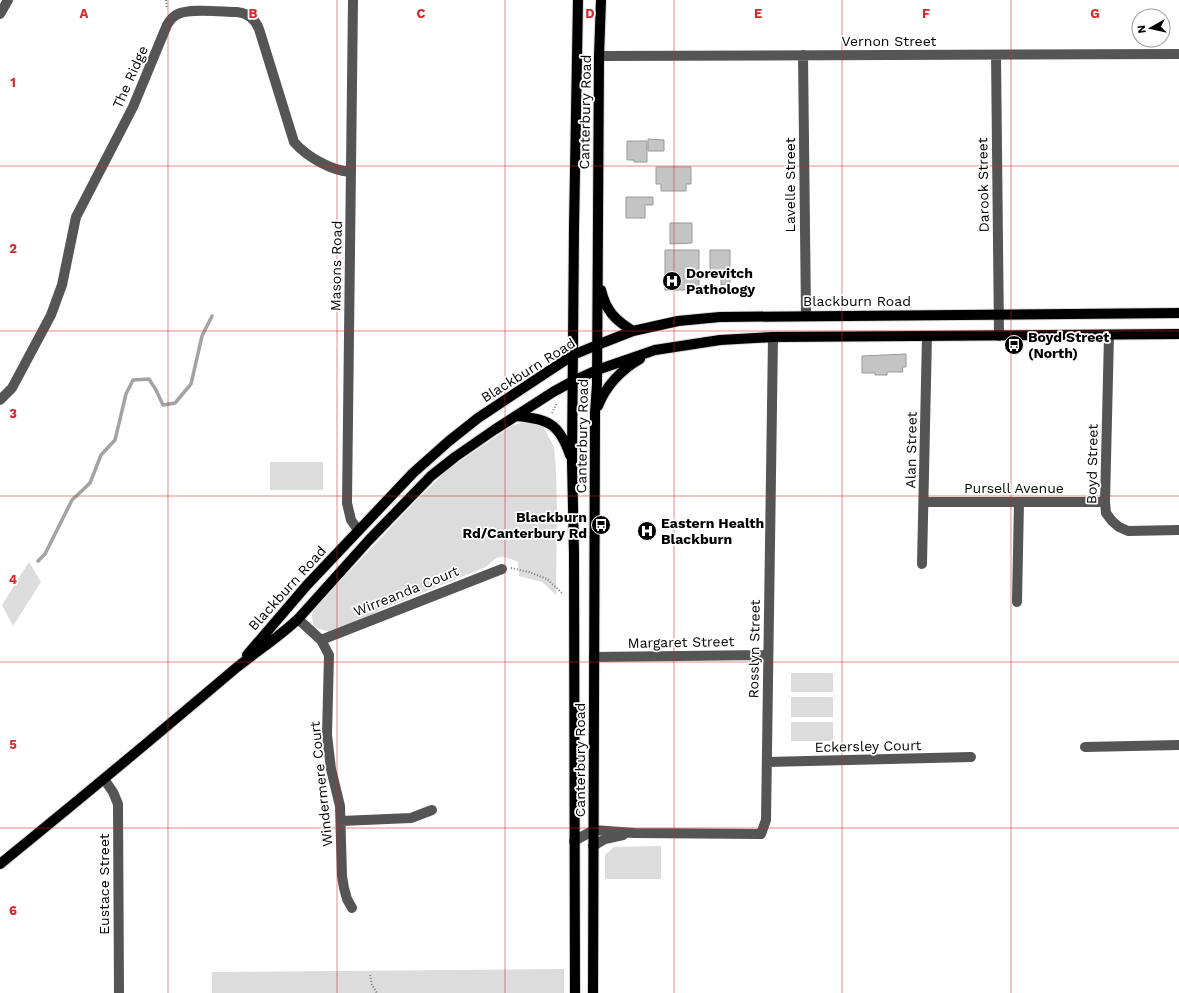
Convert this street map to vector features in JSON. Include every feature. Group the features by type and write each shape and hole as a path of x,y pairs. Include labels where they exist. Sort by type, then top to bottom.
{"main road":[{"name":"Canterbury Road","path":"574,993 574,553 572,461 578,0"},
{"name":"Canterbury Road","path":"593,993 595,413 597,370 599,56 601,0"},
{"path":"597,276 604,302 616,319 633,331"},
{"name":"Blackburn Road","path":"236,668 286,608 358,530 413,473 449,441 508,398 573,355 633,331 672,322 699,318 806,315 1179,313"},
{"name":"Blackburn Road","path":"1,860 104,779 236,668 286,630 298,619 369,540 431,476 455,457 516,416 573,381 597,370 655,350 720,340 773,337 1179,334"},
{"path":"595,413 604,393 619,374 627,367 655,350"},
{"path":"516,416 541,419 552,425 566,444 572,461"},
{"path":"358,530 369,540"},
{"path":"307,585 320,582 340,573"},
{"path":"286,608 298,619"}],"street":[{"path":"0,14 8,0"},
{"name":"Masons Road","path":"353,0 347,503 351,520 358,530"},
{"name":"The Ridge","path":"0,400 12,388 52,314 62,285 76,217 133,107 167,25 178,14 189,11 237,12 243,13 253,19 259,29 294,142 302,151 329,166 340,171 351,172"},
{"name":"Vernon Street","path":"599,56 1179,54"},
{"name":"Lavelle Street","path":"803,55 806,315"},
{"name":"Darook Street","path":"996,55 999,336"},
{"name":"Boyd Street","path":"1109,335 1106,512 1112,521 1119,527 1128,531 1179,530"},
{"name":"Alan Street","path":"922,564 927,336"},
{"name":"Rosslyn Street","path":"594,830 634,833 761,834 766,820 773,337"},
{"name":"Pursell Avenue","path":"924,502 1105,502"},
{"path":"1017,602 1019,502"},
{"name":"Wirreanda Court","path":"320,640 502,568"},
{"name":"Windermere Court","path":"298,619 320,640 328,655 327,735 331,769 338,792 341,820 342,876 347,899 352,908"},
{"name":"Margaret Street","path":"594,657 768,655"},
{"path":"1085,747 1179,745"},
{"name":"Eckersley Court","path":"767,762 971,757"},
{"name":"Eustace Street","path":"104,779 113,792 118,804 119,993"},
{"path":"341,820 411,818 432,810"},
{"path":"574,841 594,830"},
{"name":"Rosslyn Street","path":"593,846 610,838 634,833"}],"path":[{"path":"550,418 557,402"},
{"path":"502,568 513,568 547,579 563,594 563,586"},
{"path":"370,975 372,984 377,993"}],"shaded area":[{"path":"525,422 536,423 543,426 554,447 557,509 556,595 542,582 519,576 518,562 500,557 486,567 380,610 339,632 330,632 317,628 313,624 313,610 446,471 513,425"},
{"path":"270,462 323,462 323,490 270,490"},
{"path":"29,562 41,582 13,626 2,605"},
{"path":"791,673 833,673 833,692 791,692"},
{"path":"791,697 833,697 833,717 791,717"},
{"path":"791,722 833,722 833,741 791,741"},
{"path":"661,846 661,879 605,879 605,855 614,847"},
{"path":"564,969 564,993 212,993 212,972"}],"building":[{"path":"648,139 664,140 664,151 648,151"},
{"path":"627,141 647,141 647,162 634,162 634,160 627,160"},
{"path":"656,167 691,167 691,184 686,184 686,191 661,191 661,184 656,184"},
{"path":"626,197 653,197 653,205 645,205 645,218 626,218"},
{"path":"670,223 692,223 692,243 670,244"},
{"path":"665,250 699,250 699,290 665,290"},
{"path":"710,250 730,250 730,284 721,285 721,273 710,273"},
{"path":"906,354 906,367 902,367 903,372 887,372 887,375 862,373 862,356"}],"waterway":[{"path":"38,561 45,554 72,500 90,483 101,455 115,440 126,394 133,380 149,379 163,405 175,403 191,384 202,336 212,316"}],"place":[{"name":"Dorevitch Pathology","path":"672,281"},
{"name":"Boyd Street (North)","path":"1014,345"},
{"name":"Blackburn Rd/Canterbury Rd","path":"601,525"},
{"name":"Eastern Health Blackburn","path":"647,531"}]}
